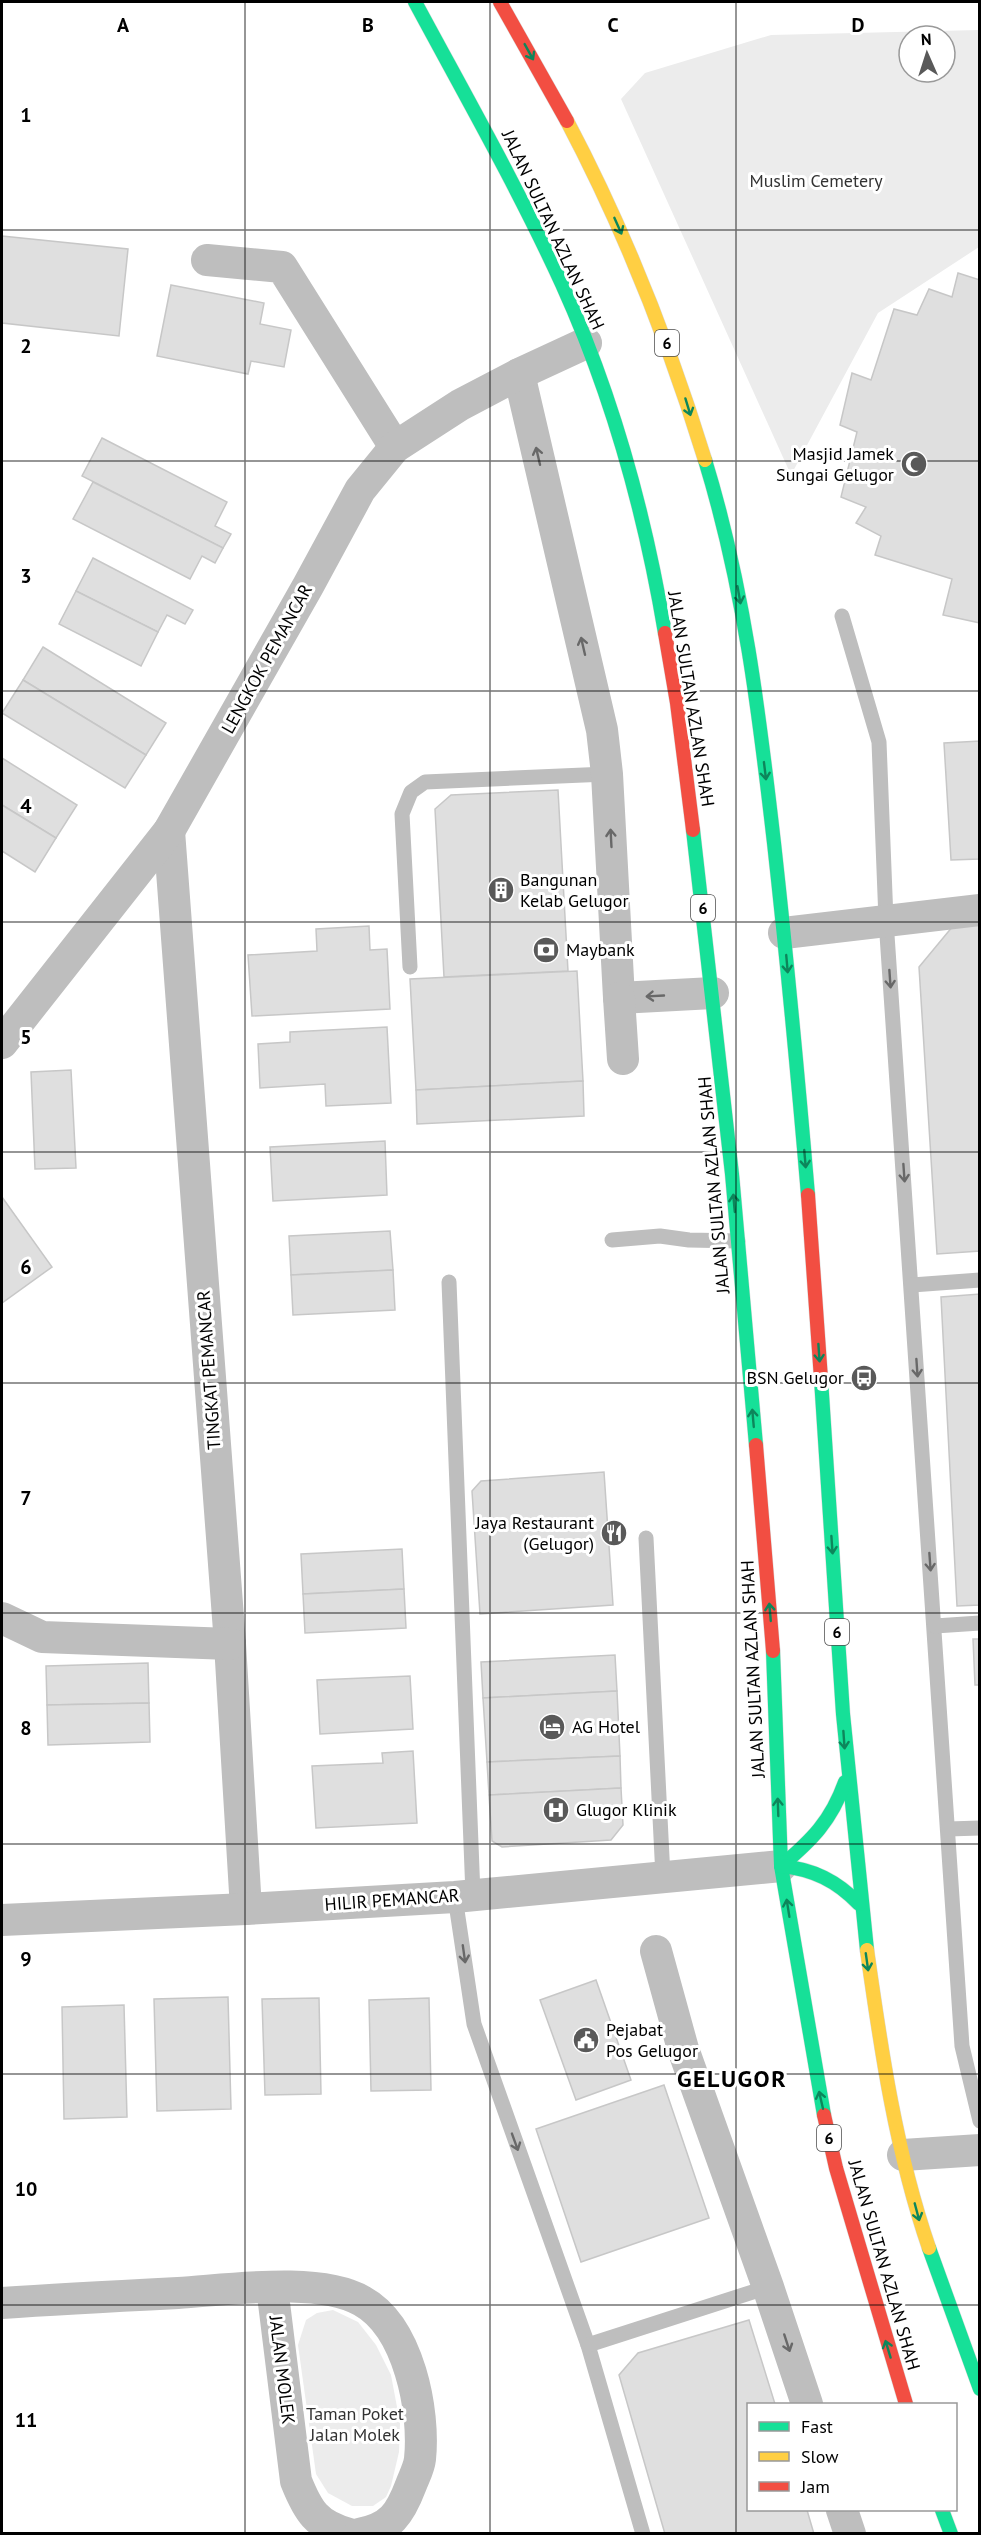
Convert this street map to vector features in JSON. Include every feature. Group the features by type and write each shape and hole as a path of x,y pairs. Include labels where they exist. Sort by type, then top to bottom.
{"highway":[{"name":"JALAN SULTAN AZLAN SHAH","path":"415,2 531,219 563,286 616,429 642,520 661,610 677,703 713,993 738,1241 773,1642 781,1866 817,2082 836,2168 906,2403"},
{"name":"6","path":"500,2 556,101 604,194 649,297 686,400 734,568 754,683 784,933 807,1184 846,1777 874,2008 903,2156 920,2222 980,2389"},
{"path":"781,1866 821,1832 835,1808 846,1777"},
{"path":"781,1866 801,1866 816,1872 848,1891 860,1904"},
{"path":"942,2511 951,2534"}],"street":[{"path":"207,260 282,267 395,447"},
{"name":"LENGKOK PEMANCAR","path":"2,1042 169,831 360,490 395,447 460,405 586,343"},
{"path":"519,374 602,730 607,774 623,1059"},
{"name":"TINGKAT PEMANCAR","path":"169,831 230,1644 246,1909"},
{"path":"784,933 980,910"},
{"path":"619,998 713,993"},
{"path":"2,1618 42,1637 230,1644"},
{"name":"HILIR PEMANCAR","path":"2,1920 464,1896 781,1866"},
{"path":"656,1951 683,2049 807,2403"},
{"path":"903,2156 980,2150"},
{"name":"JALAN MOLEK","path":"272,2288 296,2481 305,2503 317,2519 332,2529 349,2534"},
{"name":"JALAN MOLEK","path":"2,2303 272,2288 339,2291 362,2301 386,2321 408,2362 422,2428 420,2462 404,2506 393,2520 375,2531 359,2534"},
{"path":"842,2511 850,2534"}],"lane":[{"path":"842,616 879,742 885,920 912,1285 962,2046 980,2121"},
{"path":"410,967 402,814 411,792 425,782 607,774"},
{"path":"612,1240 660,1236 689,1240 738,1241"},
{"path":"912,1285 980,1280"},
{"path":"448,1282 464,1896 474,2024 588,2345 643,2534"},
{"path":"646,1538 663,1877"},
{"path":"935,1626 980,1623"},
{"path":"948,1829 980,1828"},
{"path":"588,2345 768,2288"}],"green space":[{"name":"Muslim Cemetery","path":"979,30 979,247 878,313 791,475 621,99 645,73 771,35 897,32 897,84 957,84 957,31"},
{"name":"Taman Poket Jalan Molek","path":"333,2310 358,2322 376,2345 391,2375 400,2423 399,2452 386,2497 373,2506 352,2506 328,2493 316,2474 298,2345 306,2320 317,2313"}],"building":[{"path":"2,236 128,249 119,336 2,323"},
{"name":"Masjid Jamek Sungai Gelugor","path":"958,273 980,280 980,623 943,615 952,579 875,555 881,536 856,523 866,507 841,497 857,432 840,425 852,373 871,380 894,309 917,315 929,289 952,297"},
{"path":"171,285 264,303 260,324 291,330 284,367 251,361 248,374 157,356"},
{"path":"102,438 227,502 215,526 231,534 223,548 82,476"},
{"path":"93,482 223,548 215,563 202,556 190,579 73,519"},
{"path":"93,558 193,610 185,624 167,615 158,632 76,591"},
{"path":"76,591 158,632 141,666 59,624"},
{"path":"43,647 166,723 146,755 23,680"},
{"path":"23,680 146,755 125,788 2,713"},
{"path":"980,741 980,859 951,860 944,743"},
{"path":"2,758 77,805 56,838 2,805"},
{"name":"Bangunan Kelab Gelugor","path":"558,790 568,971 444,977 435,809 451,795"},
{"path":"2,805 56,838 35,872 2,851"},
{"path":"980,925 980,1251 937,1254 919,967 953,926"},
{"path":"369,926 370,950 387,949 390,1009 252,1016 248,955 317,951 316,929"},
{"path":"577,971 583,1081 416,1090 410,979"},
{"path":"387,1027 391,1103 326,1106 325,1084 260,1088 258,1044 290,1042 290,1032"},
{"path":"71,1070 76,1168 35,1169 31,1072"},
{"path":"583,1081 584,1116 417,1124 416,1090"},
{"path":"385,1141 387,1195 273,1201 270,1147"},
{"path":"2,1197 52,1267 2,1303"},
{"path":"390,1231 393,1270 291,1275 289,1236"},
{"path":"393,1270 395,1310 293,1315 291,1275"},
{"path":"980,1294 980,1605 957,1606 941,1297"},
{"path":"604,1472 613,1605 480,1614 472,1491 481,1481"},
{"path":"402,1549 404,1589 303,1594 301,1554"},
{"path":"404,1589 406,1628 305,1633 303,1594"},
{"path":"973,1639 980,1639 980,1685 975,1685"},
{"path":"615,1655 617,1691 483,1698 481,1662"},
{"path":"148,1663 149,1703 47,1705 46,1666"},
{"path":"410,1676 413,1729 320,1734 317,1680"},
{"name":"AG Hotel","path":"617,1691 620,1756 487,1762 483,1698"},
{"path":"149,1703 150,1742 48,1745 47,1705"},
{"path":"413,1751 417,1823 316,1828 312,1766 383,1763 382,1753"},
{"path":"620,1756 621,1788 489,1795 487,1762"},
{"name":"Glugor Klinik","path":"621,1788 623,1825 611,1840 502,1847 492,1841 489,1795"},
{"name":"Pejabat Pos Gelugor","path":"596,1980 631,2080 576,2100 540,2000"},
{"path":"228,1997 231,2109 157,2111 154,1999"},
{"path":"319,1998 321,2094 265,2095 262,1999"},
{"path":"429,1998 431,2090 371,2091 369,2000"},
{"path":"124,2005 127,2117 64,2119 62,2007"},
{"path":"664,2085 709,2218 581,2262 536,2129"},
{"path":"749,2320 775,2403 747,2403 747,2511 807,2511 814,2534 665,2534 619,2375 638,2353"}],"traffic: fast":[{"path":"415,2 528,213 580,326 625,455 648,544 665,633"},
{"path":"705,460 730,555 756,698 783,931 808,1195"},
{"path":"693,830 732,1174 756,1445"},
{"path":"821,1379 843,1714 867,1950"},
{"path":"773,1651 781,1866 824,2115"},
{"path":"781,1866 827,1819 845,1782"},
{"path":"781,1866 814,1873 842,1889 859,1904"},
{"path":"929,2248 980,2389"},
{"path":"942,2511 951,2534"}],"traffic: slow":[{"path":"567,121 608,203 644,287 705,460"},
{"path":"867,1950 891,2100 907,2175 929,2248"}],"traffic: jam":[{"path":"500,2 567,121"},
{"path":"665,633 677,703 693,830"},
{"path":"808,1195 821,1379"},
{"path":"756,1445 773,1651"},
{"path":"824,2115 836,2168 906,2403"}],"place":[{"name":"Masjid Jamek Sungai Gelugor","path":"914,464"},
{"name":"Bangunan Kelab Gelugor","path":"501,890"},
{"name":"Maybank","path":"546,950"},
{"name":"BSN Gelugor","path":"864,1378"},
{"name":"Jaya Restaurant (Gelugor)","path":"614,1533"},
{"name":"AG Hotel","path":"552,1727"},
{"name":"Glugor Klinik","path":"556,1810"},
{"name":"Pejabat Pos Gelugor","path":"586,2040"}],"district":[{"name":"GELUGOR","path":"732,2079"}]}
